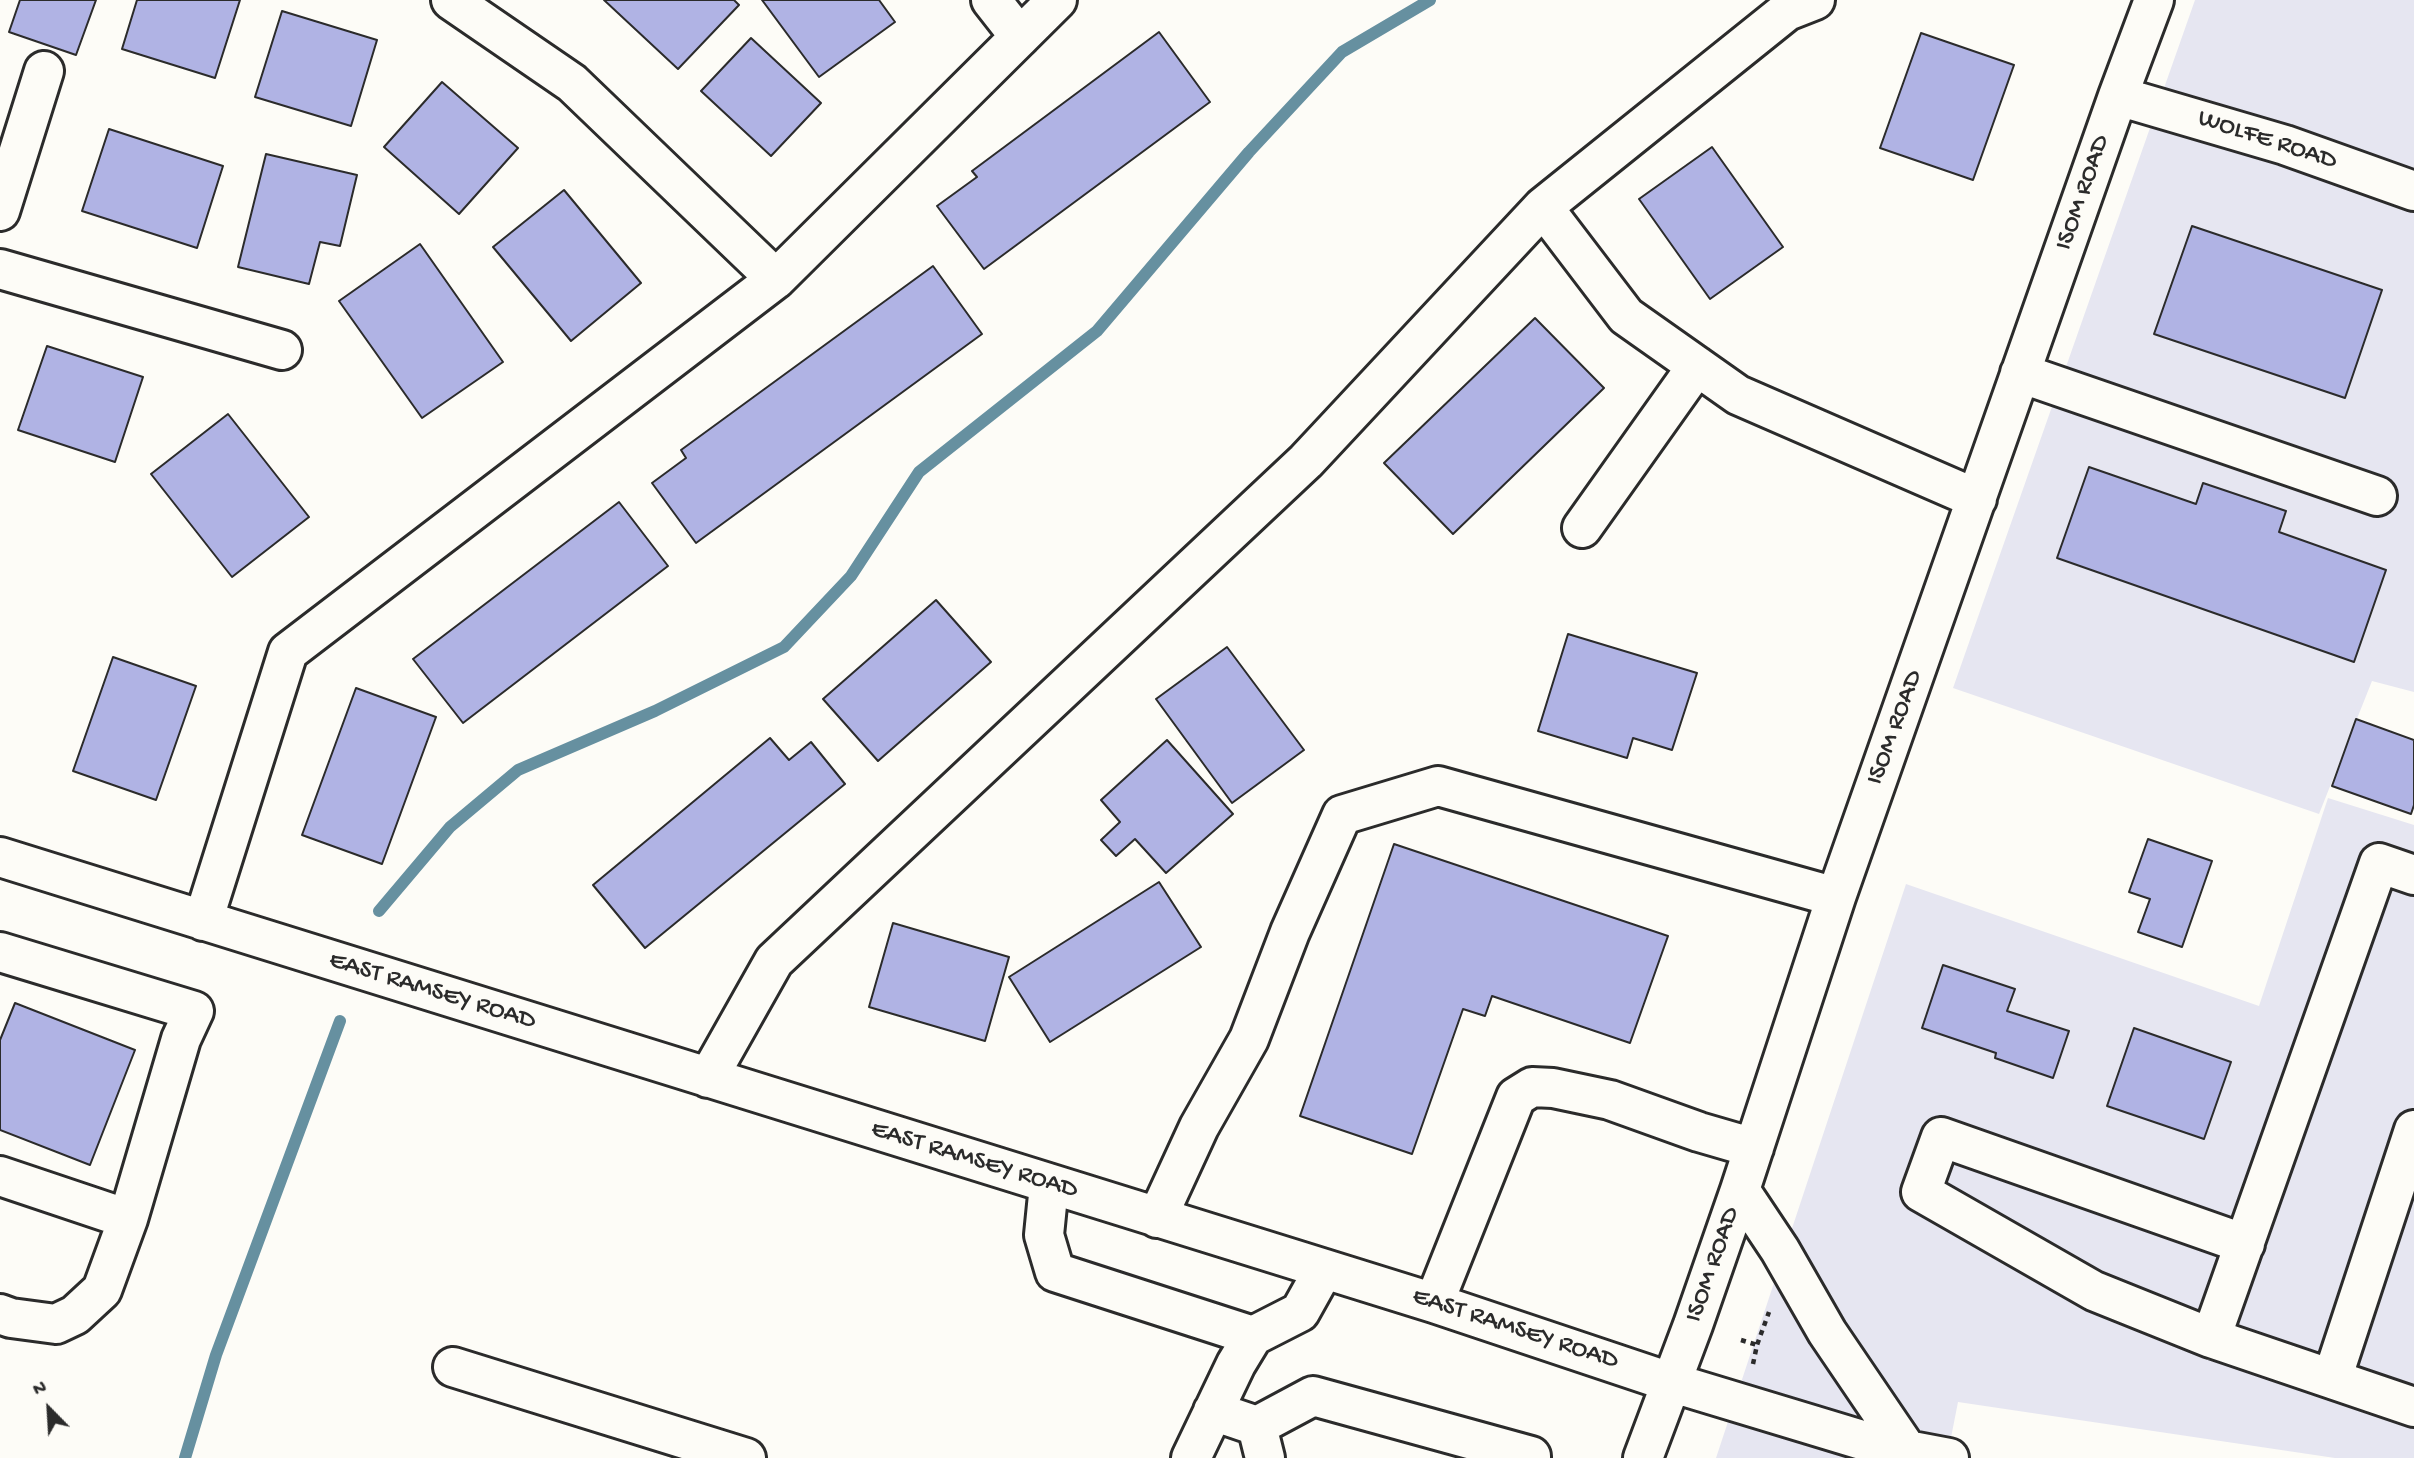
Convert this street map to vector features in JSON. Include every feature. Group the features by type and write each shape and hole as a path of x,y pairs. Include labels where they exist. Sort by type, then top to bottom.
{"street":[{"path":"451,0 572,83 776,279"},
{"path":"991,0 1020,37"},
{"path":"203,921 288,652 776,279 1057,0"},
{"path":"708,1077 774,961 1306,461 1543,207 1787,11 1815,0"},
{"name":"ISOM ROAD","path":"1643,1458 1740,1190 1836,897 2154,0"},
{"path":"0,211 44,71"},
{"name":"WOLFE ROAD","path":"2118,96 2285,145 2414,191"},
{"path":"1543,207 1626,316 1738,395 1978,499"},
{"path":"0,270 282,350"},
{"path":"1582,528 1697,366"},
{"path":"2020,373 2377,496"},
{"path":"1157,1218 1199,1127 1249,1039 1290,932 1342,815 1438,786 1836,897"},
{"name":"EAST RAMSEY ROAD","path":"0,857 1434,1303 1670,1382 1875,1444 1949,1458"},
{"path":"2211,1338 2379,863 2414,876"},
{"path":"0,952 194,1011 181,1039 128,1219 102,1290 75,1315 56,1324 0,1314"},
{"path":"1434,1303 1516,1097 1532,1087 1553,1088 1610,1100 1699,1132 1754,1148"},
{"path":"2332,1379 2414,1130"},
{"path":"2245,1244 1941,1136 1921,1192 2094,1291 2211,1338 2414,1407"},
{"path":"0,1176 128,1219"},
{"path":"1049,1185 1044,1235 1055,1272 1253,1336"},
{"path":"1740,1190 1780,1250 1827,1332 1907,1450"},
{"path":"1191,1458 1236,1364 1253,1336 1300,1312 1324,1269"},
{"path":"453,1367 746,1458"},
{"path":"1213,1412 1261,1442 1313,1396 1531,1458"}],"path":[{"path":"1753,1365 1770,1308"},
{"path":"1741,1339 1757,1345"}],"shaded area":[{"path":"2195,0 2414,0 2414,692 2372,681 2319,814 1953,688"},
{"path":"2328,798 2414,825 2414,1458 2335,1458 1958,1402 1947,1458 1716,1458 1906,884 2259,1006"}],"building":[{"path":"20,0 96,0 76,55 9,32"},
{"path":"137,0 240,0 215,78 122,49"},
{"path":"604,0 734,0 739,5 678,69"},
{"path":"762,0 879,0 895,22 819,77"},
{"path":"282,11 377,40 351,126 255,97"},
{"path":"1159,32 1210,102 984,269 937,206 977,177 972,171"},
{"path":"1921,33 2014,65 1973,180 1880,148"},
{"path":"751,38 821,103 771,156 701,91"},
{"path":"442,82 518,148 459,214 384,147"},
{"path":"109,129 223,166 197,248 82,211"},
{"path":"1712,147 1783,247 1710,299 1639,199"},
{"path":"266,154 357,175 340,246 320,242 309,284 238,267"},
{"path":"564,190 641,283 571,341 493,247"},
{"path":"2192,226 2382,290 2345,398 2154,334"},
{"path":"420,244 503,362 422,418 339,301"},
{"path":"933,266 982,334 696,543 652,483 686,458 681,450"},
{"path":"1535,318 1604,388 1453,534 1384,463"},
{"path":"47,346 143,377 115,462 18,430"},
{"path":"228,414 309,517 232,577 151,474"},
{"path":"2089,467 2196,504 2203,483 2286,511 2279,532 2386,570 2354,662 2057,558"},
{"path":"619,502 668,566 463,723 413,659"},
{"path":"936,600 991,662 878,761 823,699"},
{"path":"1568,634 1697,673 1672,750 1633,738 1627,758 1538,731"},
{"path":"1227,647 1304,750 1232,803 1156,699"},
{"path":"113,657 196,686 156,800 73,771"},
{"path":"356,688 436,717 382,864 302,835"},
{"path":"2356,719 2414,740 2414,805 2411,814 2332,786"},
{"path":"770,738 789,760 811,742 845,784 645,948 593,885"},
{"path":"1167,740 1233,814 1166,873 1135,839 1116,856 1101,840 1120,822 1101,800"},
{"path":"2148,839 2212,861 2182,947 2138,932 2150,899 2129,892"},
{"path":"1394,844 1668,936 1630,1043 1492,996 1485,1016 1463,1009 1412,1154 1300,1116"},
{"path":"1159,882 1201,947 1050,1042 1009,977"},
{"path":"893,923 1009,957 985,1041 869,1007"},
{"path":"1943,965 2015,989 2007,1011 2069,1031 2053,1078 1995,1058 1996,1053 1922,1028"},
{"path":"15,1003 135,1050 90,1165 0,1130 0,1040"},
{"path":"2134,1028 2231,1062 2204,1139 2107,1106"}],"waterway":[{"path":"379,911 450,827 518,770 655,711 784,647 851,576 919,472 1097,331 1249,152 1342,52 1430,0"},
{"path":"185,1458 216,1355 340,1021"}]}
